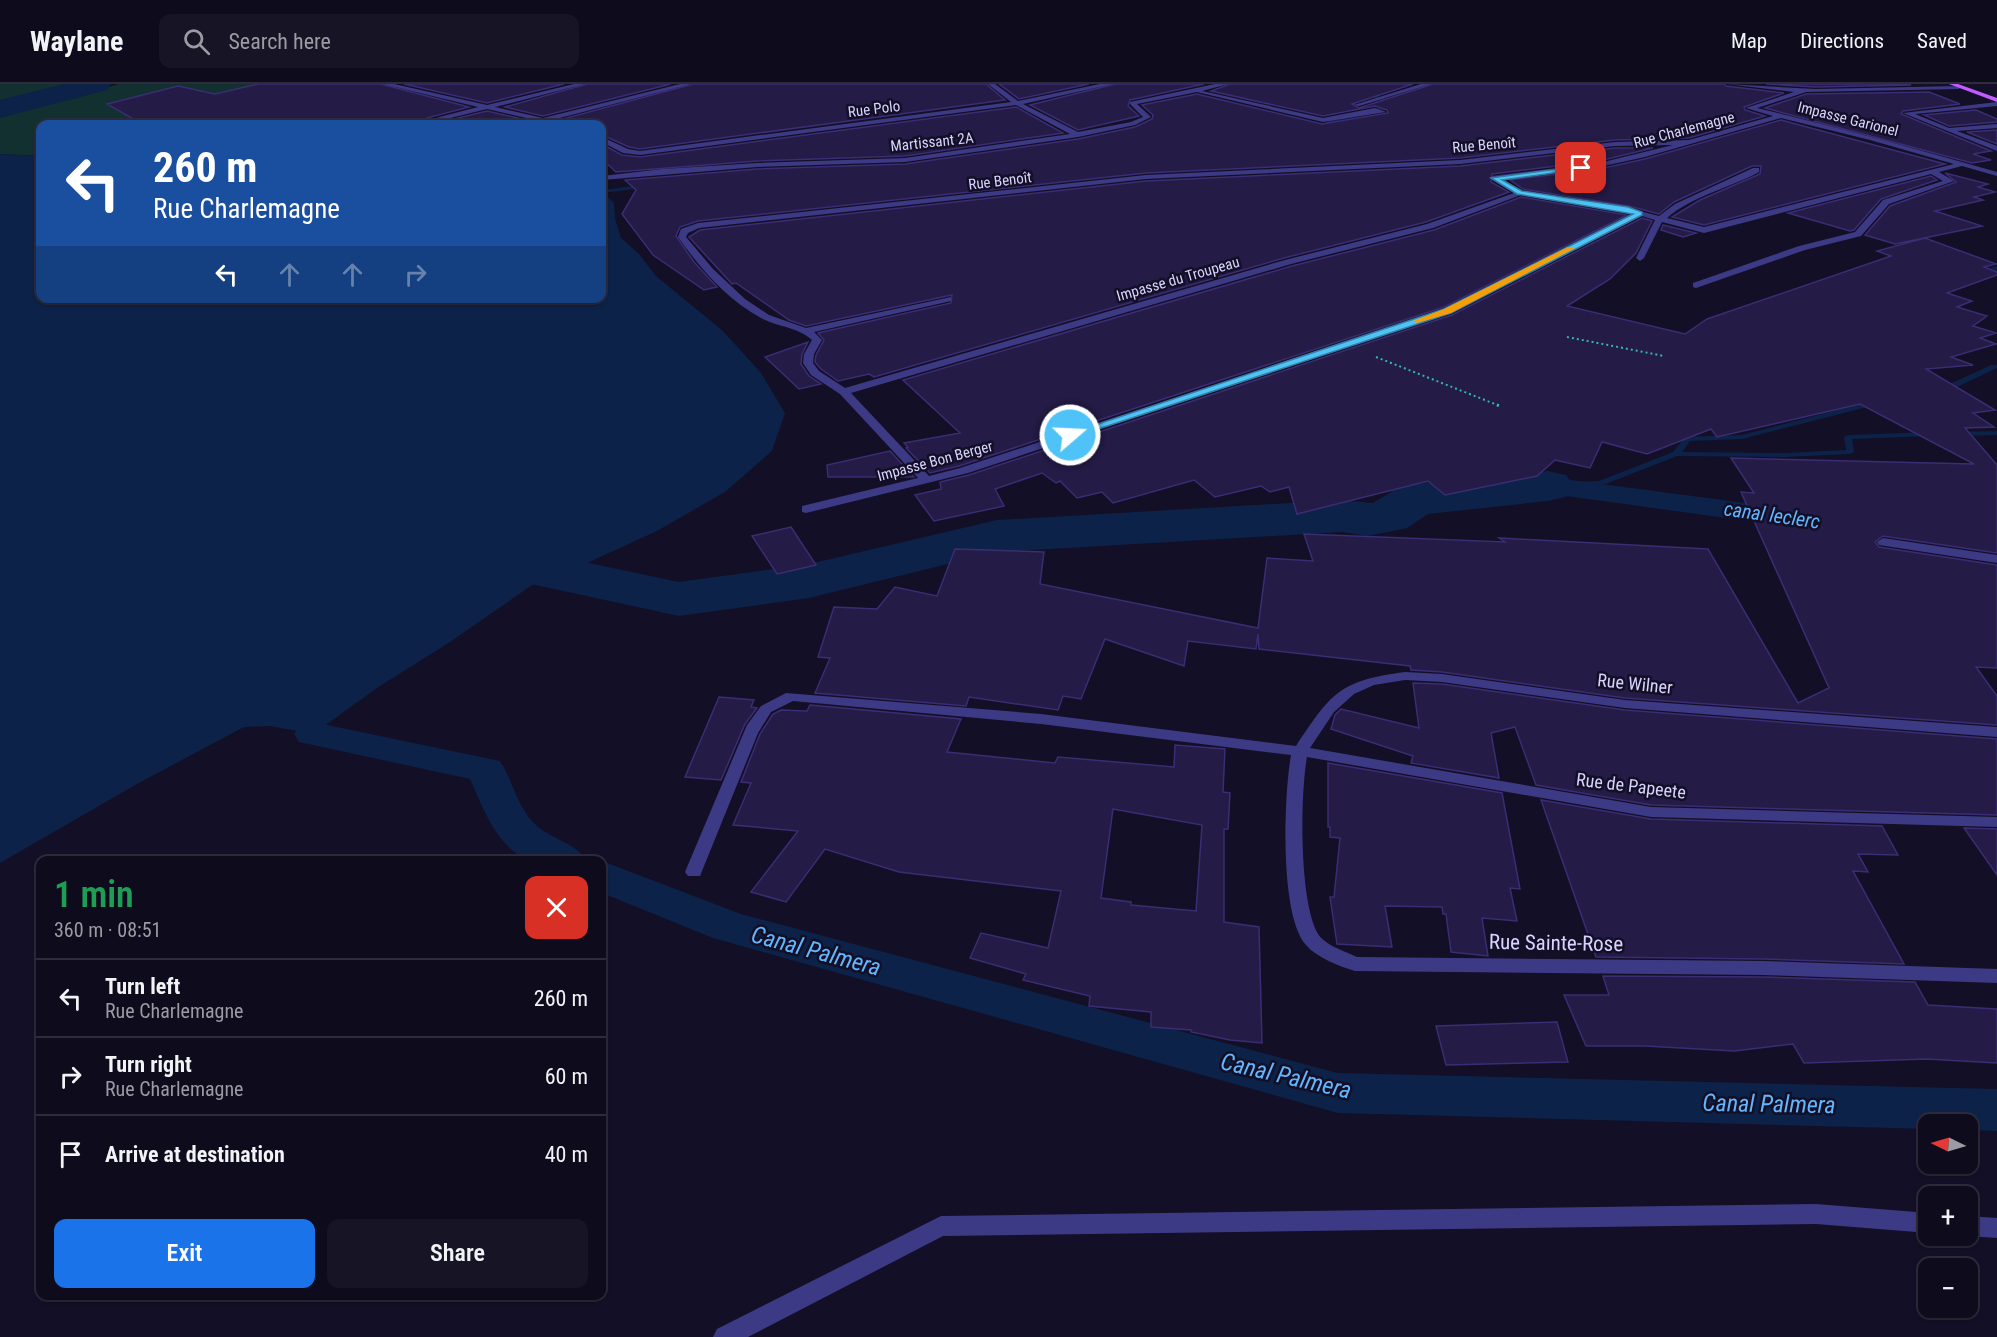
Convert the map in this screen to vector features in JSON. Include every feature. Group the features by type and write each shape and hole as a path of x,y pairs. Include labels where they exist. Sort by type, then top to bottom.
{"main road":[{"path":"1956,85 1996,100"}],"street":[{"path":"386,84 544,120 688,84"},
{"path":"438,120 582,84"},
{"path":"991,84 1017,103 1077,135"},
{"name":"Rue Polo","path":"606,141 627,152 640,153 1017,103 1110,84"},
{"name":"Martissant 2A","path":"606,178 757,165 905,160 1077,135 1133,124 1148,117 1132,103 1225,84"},
{"path":"1317,119 1371,100 1428,84"},
{"path":"1729,84 1852,91 1956,85"},
{"name":"Impasse Garionel","path":"1806,90 1749,108 1872,138 1997,174"},
{"path":"1194,91 1323,120 1375,110 1383,112"},
{"path":"1996,100 1906,113 1997,148"},
{"name":"Rue Charlemagne","path":"1779,116 1692,142 1599,165 1495,178 1520,193 1628,210 1704,230 1963,164"},
{"path":"1948,130 1997,126"},
{"name":"Rue Benoît","path":"806,331 766,317 730,293 693,252 682,234 698,226 1146,177 1461,162 1615,144 1692,142"},
{"path":"1640,258 1657,222 1669,212 1756,170"},
{"path":"1696,285 1802,248 1858,234 1886,202 1950,181 1932,172"},
{"name":"Impasse du Troupeau","path":"844,392 1288,262 1430,226 1520,193"},
{"name":"Impasse Bon Berger","path":"806,508 964,471 1448,311 1640,214"},
{"path":"806,331 948,299"},
{"path":"806,331 817,340 809,354 808,363 815,373 844,392 926,480"},
{"path":"1883,542 1997,559"},
{"name":"Rue Wilner","path":"1300,751 1328,709 1348,692 1371,681 1405,676 1479,682 1625,704 1997,732"},
{"name":"Rue de Papeete","path":"694,872 758,718 762,711 774,703 791,696 1041,718 1300,751 1651,812 1997,822"},
{"name":"Rue Sainte-Rose","path":"1300,751 1294,783 1294,834 1300,913 1312,940 1323,949 1355,964 1763,968 1997,976"},
{"path":"725,1337 941,1226 1816,1214 1918,1222"},
{"path":"1978,1227 1997,1228"}],"path":[{"path":"1567,337 1664,356"},
{"path":"1345,344 1500,406"}],"green space":[{"path":"0,84 77,84 53,93 0,106"},
{"path":"118,84 315,84 245,120 36,120 36,156 0,154 0,115 76,98"}],"water":[{"path":"0,154 36,156 36,303 606,303 606,195 614,203 615,219 621,238 639,254 656,276 723,331 761,373 785,413 772,451 725,492 657,531 585,564 551,572 450,642 380,686 313,734 270,726 244,727 137,784 0,863"}],"building":[{"path":"258,84 381,84 469,107 427,118 427,120 135,120 107,104 178,86 215,94"},
{"path":"404,84 564,84 487,103"},
{"path":"587,84 671,84 543,116 505,107"},
{"path":"693,84 986,84 1005,100 640,149 629,147 606,137 606,120 559,120"},
{"path":"999,84 1089,84 1019,99"},
{"path":"1115,84 1204,84 1130,100 1128,106 1139,116 1078,130 1030,105"},
{"path":"1230,84 1413,84 1352,104 1359,108 1433,84 1724,84 1784,93 1744,107 1745,110 1765,116 1689,138 1615,140 1460,158 1146,173 698,221 680,227 676,236 694,262 717,287 704,290 653,255 622,214 636,190 625,180 757,169 905,164 1078,139 1135,127 1152,119 1153,115 1142,105 1197,94 1322,124 1388,113 1387,110 1375,106 1323,116 1211,91"},
{"path":"1766,84 1909,84 1911,85 1815,87"},
{"path":"1929,92 1960,104 1903,111 1901,114 1991,151 1973,154 1991,160 1972,163 1765,108 1806,94"},
{"path":"1016,107 1063,133 905,156 757,161 616,172 606,163 606,146 622,155 640,157"},
{"path":"1976,110 1997,119 1997,122 1949,126 1924,115"},
{"path":"487,111 526,120 450,120"},
{"path":"1781,120 1945,164 1704,225 1672,217 1700,200 1760,174 1761,166 1752,166 1674,202 1659,214 1629,206 1523,189 1510,180 1599,169 1645,159"},
{"path":"1997,130 1997,144 1967,132"},
{"path":"1615,148 1653,148 1599,161 1492,174 1491,182 1509,192 1426,222 1284,258 874,377 869,374 838,381 815,362 824,340 818,333 951,303 952,295 806,326 789,320 736,283 732,284 689,237 700,230 1146,181 1460,166"},
{"path":"1945,173 1988,184 1978,187 1995,192 1974,197 1983,200 1935,211 1982,226 1895,244 1865,235 1890,206 1956,182"},
{"path":"1931,176 1937,180 1881,199 1854,230 1850,231 1788,213"},
{"path":"1521,197 1627,215 1444,307 959,466 930,473 906,448 908,447 904,443 960,433 903,380 1292,266 1434,230"},
{"path":"1642,218 1652,221 1636,253 1610,279 1567,306 1685,334 1707,319 1891,256 1877,251 1925,238 1996,264 1984,267 1997,272 1997,275 1947,293 1972,301 1957,307 1987,316 1973,326 1996,333 1980,338 1996,344 1951,357 1973,365 1926,369 1995,410 1973,413 1994,427 1965,428 1997,465 1997,553 1883,536 1875,542 1879,547 1997,565 1997,668 1976,667 1997,696 1997,725 1625,698 1442,672 1411,670 1410,666 1259,649 1258,634 1256,649 1188,641 1184,666 1105,639 1081,699 1063,696 1058,710 969,697 966,706 815,693 830,658 818,657 834,607 877,609 895,587 937,596 955,549 1044,552 1040,584 1258,628 1267,558 1313,561 1304,534 1505,542 1499,538 1708,549 1798,703 1829,688 1741,492 1754,493 1731,458 1974,464 1860,404 1717,437 1711,429 1647,454 1602,442 1590,468 1555,460 1537,476 1445,495 1428,481 1297,514 1289,487 1270,492 1261,486 1215,497 1194,480 1113,503 1102,492 1077,498 1060,481 1056,483 1042,473 995,489 1004,506 934,521 915,495 941,489 940,482 969,475 1452,315"},
{"path":"1663,225 1696,233 1683,237 1661,230"},
{"path":"808,342 802,354 801,364 809,376 821,384 799,389 765,357"},
{"path":"890,451 914,477 828,477 827,465"},
{"path":"791,527 816,565 777,574 752,536"},
{"path":"1413,683 1442,684 1625,710 1997,739 1997,815 1651,805 1536,785 1515,727 1491,733 1499,778 1411,763 1413,756 1331,729 1335,715 1341,709 1419,728"},
{"path":"719,697 754,700 751,707 757,708 745,724 721,780 685,777"},
{"path":"810,705 961,719 947,752 1055,763 1058,757 1174,767 1175,745 1225,749 1223,792 1230,793 1228,829 1224,829 1224,922 1259,927 1262,1043 1230,1040 1191,1032 1191,1030 1151,1027 1151,1012 1089,1006 1090,996 1023,980 1026,974 970,958 981,933 1048,948 1061,891 899,872 825,849 786,902 751,892 798,831 733,825 751,783 741,782 760,734 773,714 781,710 807,711","holes":["1113,809 1202,825 1196,911 1131,905 1131,902 1101,898"]},
{"path":"1328,763 1502,793 1520,889 1510,888 1517,921 1482,918 1488,956 1451,952 1446,914 1443,914 1442,907 1385,906 1392,947 1337,944 1330,897 1334,897 1340,838 1330,837 1330,827 1328,827"},
{"path":"1541,800 1651,819 1882,826 1898,855 1858,854 1868,872 1853,871 1904,964 1596,957"},
{"path":"1964,828 1997,829 1997,875"},
{"path":"1603,976 1763,977 1915,982 1928,1005 1997,1009 1997,1063 1927,1059 1804,1063 1793,1044 1734,1051 1645,1046 1586,1046 1564,995 1609,995"},
{"path":"1557,1022 1568,1062 1446,1065 1436,1026"}],"waterway":[{"path":"0,109 97,84"},
{"path":"1385,84 1370,89 1370,95 1395,105"},
{"path":"1317,130 1332,121 1399,105"},
{"path":"606,192 648,186"},
{"path":"1977,271 1997,268"},
{"path":"1941,387 1954,385 1994,367"},
{"path":"1676,454 1688,439 1742,437 1876,402"},
{"path":"1955,434 1997,433"},
{"path":"1676,454 1785,455 1850,452 1848,437 1931,434"},
{"path":"1548,486 1600,483 1676,454"},
{"name":"canal leclerc","path":"1548,486 1799,519"},
{"path":"551,572 679,599 809,581 997,536 1341,516 1368,520 1388,517 1414,500 1548,486"},
{"name":"Canal Palmera","path":"313,734 486,770 513,827 535,847 555,856"},
{"name":"Canal Palmera","path":"606,878 729,927 1338,1093 1997,1110"}],"slow traffic":[{"path":"1417,321 1448,311 1571,248"}],"route":[{"path":"1070,435 1448,311 1640,214 1628,210 1520,193 1495,178 1581,168"}]}
